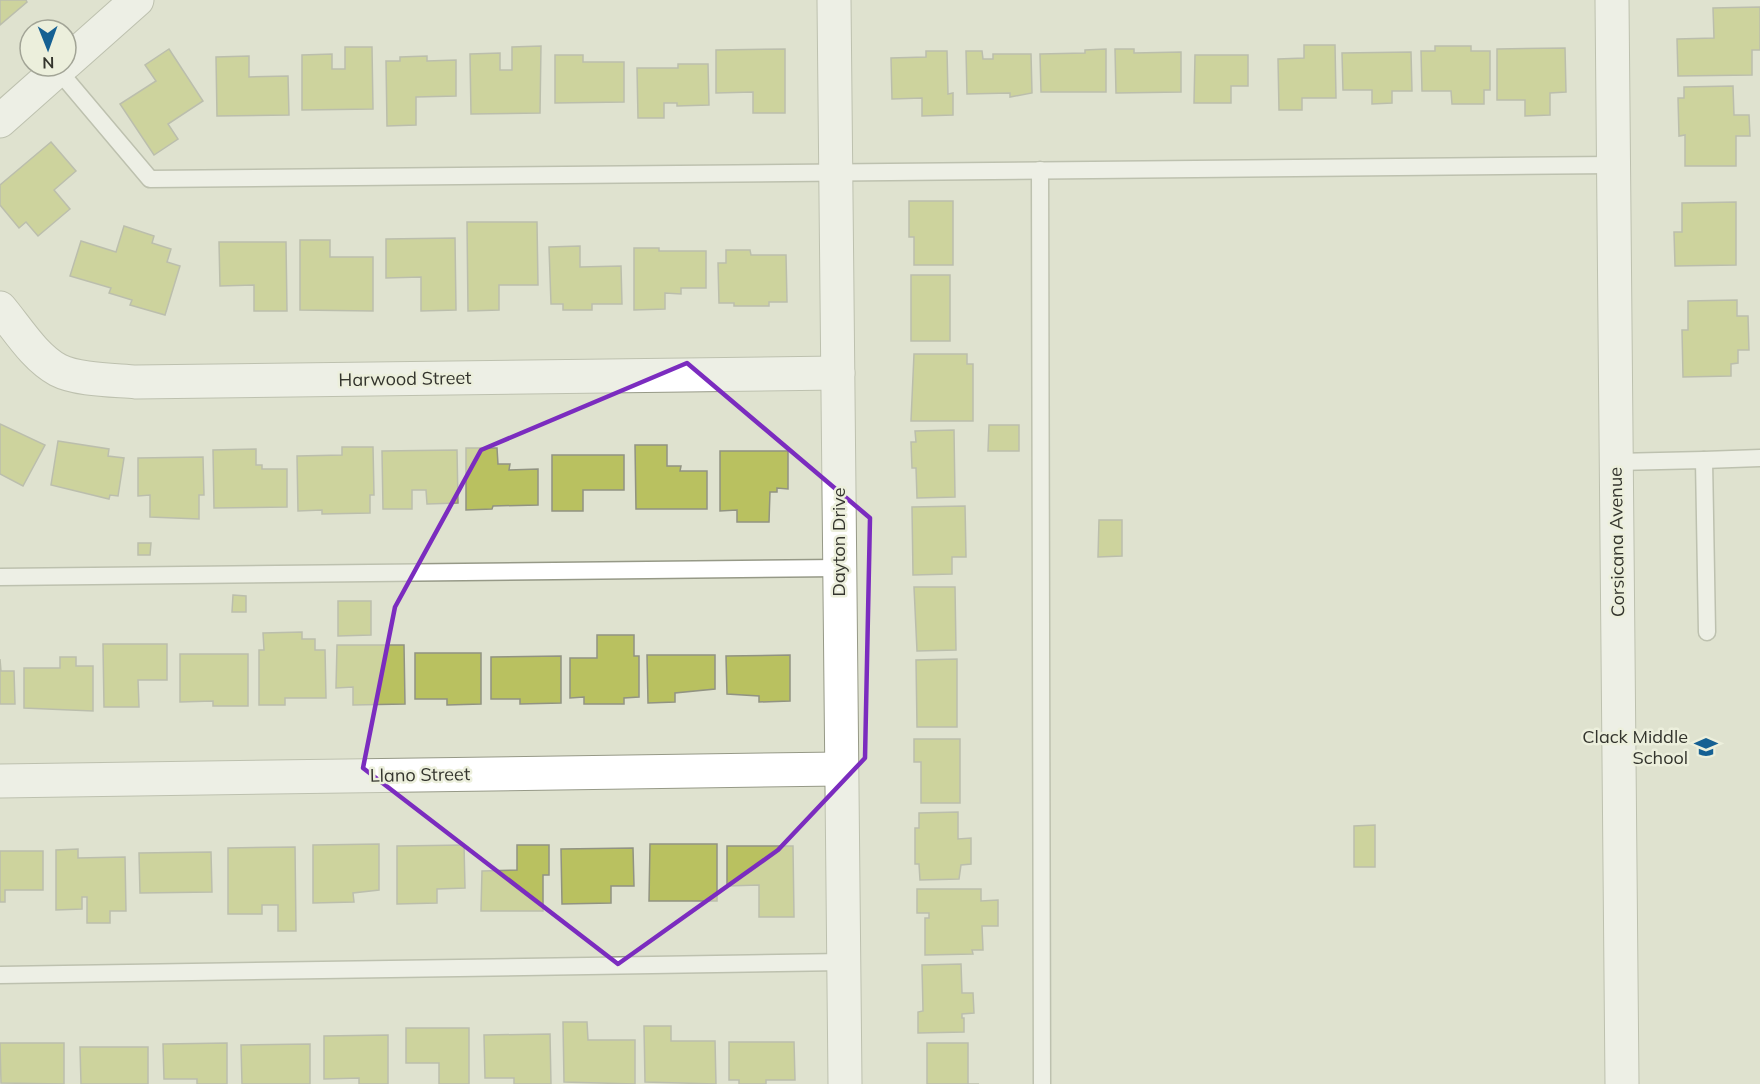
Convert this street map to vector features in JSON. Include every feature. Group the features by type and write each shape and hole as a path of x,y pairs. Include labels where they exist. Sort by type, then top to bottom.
{"street":[{"path":"78,52 137,0"},
{"name":"Dayton Drive","path":"834,0 840,769 845,1084"},
{"name":"Corsicana Avenue","path":"1612,0 1622,1084"},
{"path":"0,121 48,78"},
{"name":"Harwood Street","path":"0,308 35,350 58,370 91,378 136,382 838,373"},
{"name":"Llano Street","path":"0,781 840,769"}],"lane":[{"path":"71,78 150,179 1614,165"},
{"path":"1040,170 1042,1084"},
{"path":"1616,462 1760,458"},
{"path":"1704,460 1707,632"},
{"path":"0,576 839,568"},
{"path":"0,975 843,962"}],"highlighted area":[{"path":"687,363 870,518 865,758 778,850 618,964 363,768 395,607 481,450"}],"building":[{"path":"0,0 26,0 27,2 0,25"},
{"path":"1760,7 1760,50 1752,50 1752,75 1678,76 1677,39 1714,38 1713,8"},
{"path":"1304,45 1335,45 1336,98 1302,98 1302,110 1279,110 1278,59 1304,58"},
{"path":"541,46 540,113 471,114 470,54 500,53 500,70 512,70 512,47"},
{"path":"1435,46 1471,46 1471,51 1490,51 1490,90 1484,90 1484,104 1452,104 1451,91 1422,91 1421,51 1435,51"},
{"path":"345,47 372,47 373,109 302,110 302,55 332,54 332,69 345,69"},
{"path":"1565,48 1566,92 1550,93 1550,115 1525,116 1525,100 1497,100 1497,49"},
{"path":"169,49 203,101 168,124 178,139 154,155 120,104 156,81 145,65"},
{"path":"785,49 785,113 753,113 753,92 716,93 716,50"},
{"path":"1106,49 1106,92 1041,92 1040,54 1085,53 1085,50"},
{"path":"1115,49 1134,49 1134,53 1181,52 1181,92 1116,93"},
{"path":"926,51 947,51 948,94 953,93 953,115 922,116 922,98 892,99 891,58 926,57"},
{"path":"966,51 982,51 983,59 993,59 993,54 1031,54 1032,93 1010,97 1010,93 967,94"},
{"path":"1411,52 1412,91 1392,91 1392,103 1372,104 1372,90 1343,90 1342,53"},
{"path":"555,55 583,55 583,62 624,62 624,102 555,103"},
{"path":"1195,55 1248,55 1248,86 1231,86 1231,103 1194,103"},
{"path":"249,56 249,77 288,76 289,115 217,116 216,57"},
{"path":"427,56 427,61 456,60 456,96 416,97 416,125 387,126 386,61 400,61 400,57"},
{"path":"678,64 708,64 709,105 677,106 677,103 664,103 664,118 638,118 637,68 678,68"},
{"path":"1733,86 1734,115 1749,115 1750,136 1736,136 1736,166 1685,166 1685,135 1679,136 1678,98 1684,98 1684,87"},
{"path":"51,142 76,171 54,190 70,209 38,236 26,222 19,228 0,205 0,185"},
{"path":"909,201 953,201 953,265 914,265 914,237 909,237"},
{"path":"1736,202 1736,265 1675,266 1674,232 1682,232 1682,203"},
{"path":"467,222 537,222 538,285 499,285 499,310 468,311"},
{"path":"124,226 154,236 152,243 171,249 167,262 180,266 165,315 130,305 132,300 109,293 111,288 70,276 81,241 116,252"},
{"path":"455,238 456,310 421,311 421,277 386,278 386,239"},
{"path":"300,240 330,240 330,257 373,257 373,311 300,310"},
{"path":"219,242 286,242 287,311 254,311 254,285 220,286"},
{"path":"580,246 580,267 621,266 622,304 592,304 592,310 563,310 563,304 551,304 549,247"},
{"path":"634,248 659,248 659,251 706,251 706,288 681,288 681,294 665,293 665,309 634,310"},
{"path":"726,250 750,250 751,255 786,255 787,302 769,302 769,306 734,306 734,303 719,303 718,263 726,263"},
{"path":"911,275 950,275 950,341 911,341"},
{"path":"1737,300 1737,316 1748,316 1749,350 1738,350 1738,363 1731,364 1731,376 1683,377 1682,330 1688,330 1688,301"},
{"path":"914,354 967,354 967,364 973,364 973,421 911,421"},
{"path":"0,424 45,445 23,486 0,474"},
{"path":"989,425 1019,425 1019,451 988,451"},
{"path":"954,430 955,497 917,498 916,468 912,468 911,442 916,442 915,431"},
{"path":"58,441 109,449 108,456 124,458 118,496 110,495 109,499 51,485"},
{"path":"635,445 667,445 667,466 681,466 680,471 707,471 707,509 636,509"},
{"path":"342,447 373,447 374,495 370,495 370,513 322,514 322,510 298,511 297,456 342,455"},
{"path":"466,448 497,448 498,464 510,464 509,470 538,469 538,505 493,506 492,509 466,510"},
{"path":"256,449 256,465 262,465 262,469 287,469 287,507 214,508 213,450"},
{"path":"457,450 458,503 427,504 426,490 412,490 412,509 383,509 382,451"},
{"path":"720,451 788,451 788,489 777,488 777,492 770,492 769,522 737,522 737,510 720,511"},
{"path":"552,455 624,455 624,490 583,490 583,511 552,511"},
{"path":"203,457 204,495 199,495 199,519 150,517 150,495 138,496 138,458"},
{"path":"965,506 966,557 952,557 952,574 913,575 912,507"},
{"path":"1099,520 1122,520 1122,556 1098,557"},
{"path":"138,543 151,543 150,555 138,555"},
{"path":"914,587 955,587 956,650 917,651"},
{"path":"233,595 246,596 246,612 232,612"},
{"path":"338,601 371,601 371,635 338,636"},
{"path":"302,632 302,639 315,639 315,650 325,650 326,698 285,698 285,705 259,705 259,650 264,650 263,633"},
{"path":"597,635 634,635 634,656 639,656 639,697 624,698 624,704 584,704 584,697 570,698 570,658 597,658"},
{"path":"103,644 167,644 167,680 138,680 139,707 104,707"},
{"path":"337,645 404,645 405,704 353,705 353,687 336,688"},
{"path":"415,653 481,653 481,704 447,705 447,699 415,699"},
{"path":"180,654 248,654 248,706 213,706 213,701 180,702"},
{"path":"647,655 715,655 715,689 675,693 675,702 648,703"},
{"path":"790,655 790,701 759,702 759,696 727,694 726,656"},
{"path":"561,656 561,703 520,704 520,699 491,699 491,657"},
{"path":"60,657 76,657 76,666 93,666 93,711 24,708 24,668 60,668"},
{"path":"0,659 1,671 14,671 15,704 0,704"},
{"path":"957,659 957,727 917,727 916,660"},
{"path":"914,739 960,739 960,803 921,803 921,762 914,762"},
{"path":"958,812 958,839 971,838 971,864 961,865 959,879 920,880 919,864 915,864 915,828 919,828 919,813"},
{"path":"1375,825 1375,867 1354,867 1354,826"},
{"path":"379,844 379,890 353,893 354,902 313,903 313,845"},
{"path":"650,844 717,844 717,901 649,901"},
{"path":"464,845 465,888 437,889 437,903 397,904 397,846"},
{"path":"517,845 549,845 549,875 543,875 543,911 481,911 482,871 517,870"},
{"path":"727,846 793,846 794,917 759,917 759,885 727,886"},
{"path":"295,847 296,931 278,931 278,905 262,905 262,914 228,914 228,848"},
{"path":"633,848 634,886 611,886 611,903 562,904 561,849"},
{"path":"78,849 78,858 125,857 126,911 110,911 110,923 87,923 87,897 82,897 82,909 56,910 56,850"},
{"path":"0,851 43,851 43,890 5,890 5,902 0,902"},
{"path":"211,852 212,892 140,893 139,853"},
{"path":"917,889 981,889 981,901 998,900 998,926 982,926 983,950 972,950 973,954 925,955 925,918 929,918 929,913 917,913"},
{"path":"961,964 962,993 973,993 974,1013 962,1014 964,1032 918,1033 918,1012 923,1011 922,965"},
{"path":"563,1022 587,1022 588,1040 635,1040 635,1084 564,1082"},
{"path":"644,1026 671,1026 671,1041 715,1041 716,1084 645,1082"},
{"path":"406,1028 469,1028 469,1084 439,1084 439,1063 406,1063"},
{"path":"550,1034 551,1084 514,1084 514,1078 485,1078 484,1035"},
{"path":"388,1035 388,1084 359,1084 359,1078 324,1079 324,1036"},
{"path":"729,1042 794,1042 795,1080 766,1080 766,1084 739,1084 739,1080 729,1080"},
{"path":"0,1043 64,1043 64,1084 1,1083"},
{"path":"227,1043 227,1084 197,1084 197,1079 164,1079 163,1044"},
{"path":"927,1043 968,1043 968,1084 927,1084"},
{"path":"310,1044 310,1084 242,1084 241,1045"},
{"path":"80,1047 148,1047 148,1084 81,1084"}],"place":[{"name":"Clack Middle School","path":"1706,747"}]}
